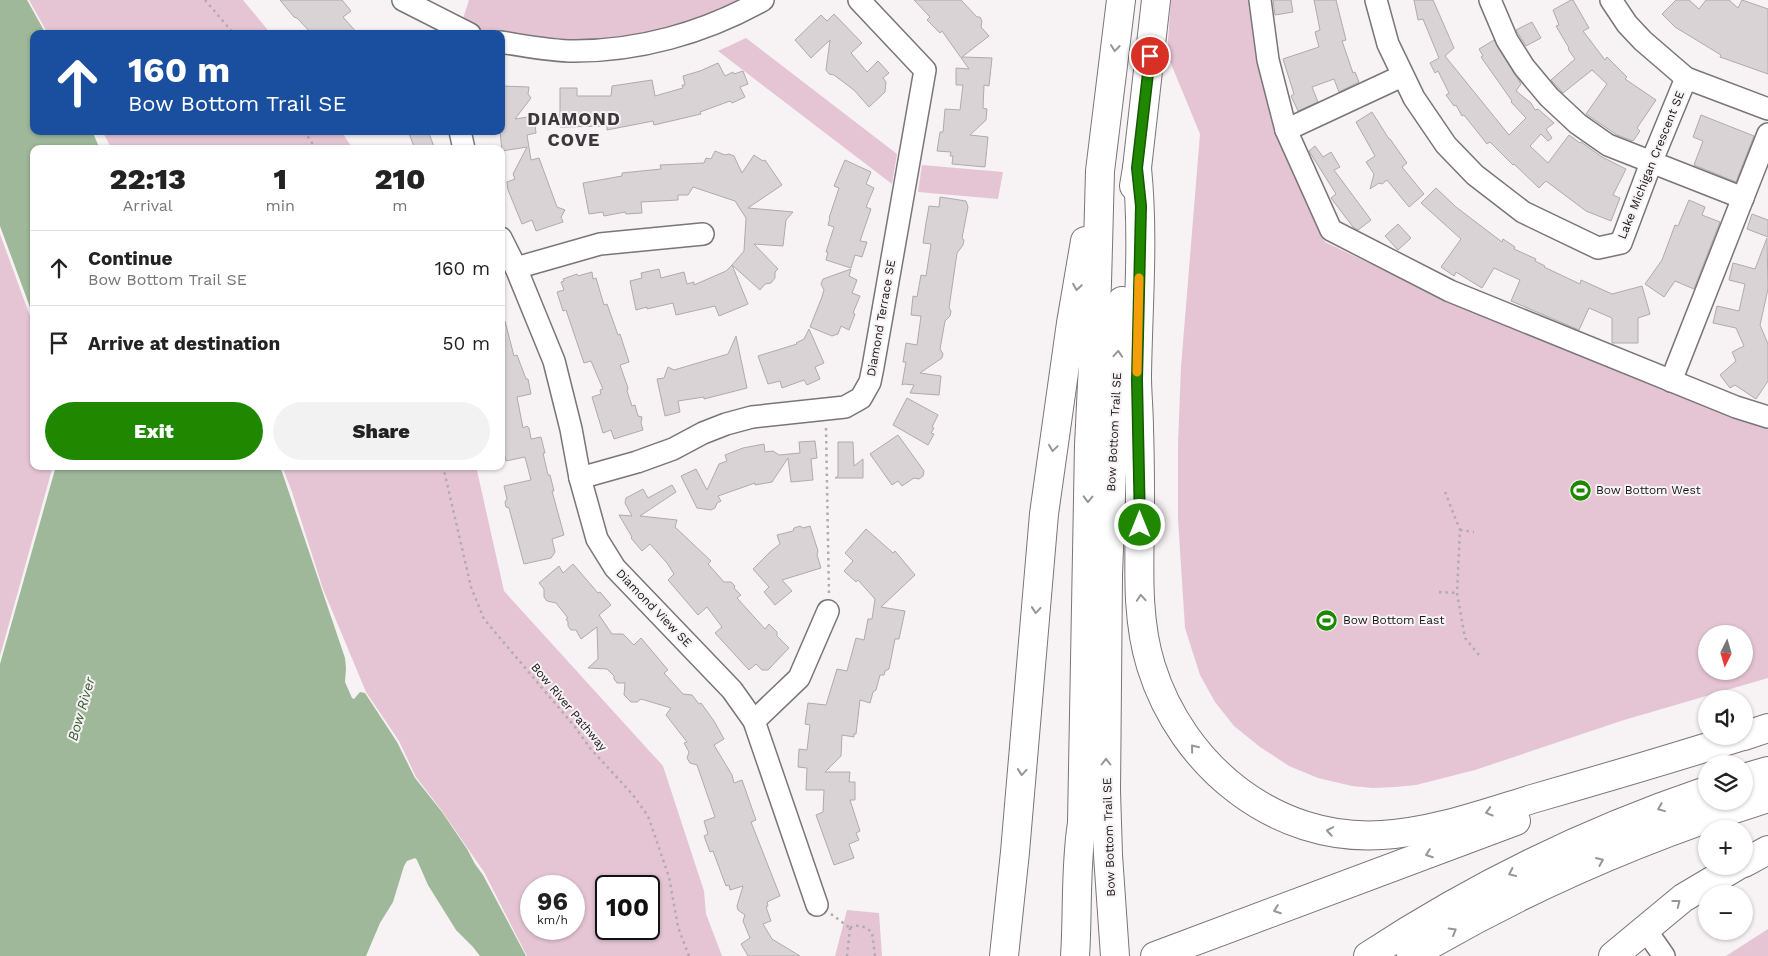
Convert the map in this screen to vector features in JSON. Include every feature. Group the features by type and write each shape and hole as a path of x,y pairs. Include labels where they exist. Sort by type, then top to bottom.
{"highway":[{"name":"Bow Bottom Trail SE","path":"1114,956 1094,922 1076,878 1082,823 1089,445 1100,171 1122,0"},
{"name":"Bow Bottom Trail SE","path":"1075,956 1094,922 1106,790 1108,575 1115,392 1129,210 1137,168 1156,0"},
{"path":"1137,168 1141,206 1137,380 1140,585 1145,641 1150,664 1172,717 1185,738 1217,774 1255,803 1291,821 1338,833 1382,835 1410,832 1466,819 1716,745"},
{"path":"1004,956 1015,852 1044,514 1081,260 1100,171"},
{"path":"1753,733 1768,728"},
{"path":"1155,956 1515,822 1704,749"},
{"path":"1753,775 1768,771"},
{"path":"1368,956 1484,886 1584,839 1698,794"},
{"path":"1411,956 1468,923 1530,891 1626,850 1768,798"},
{"path":"1753,858 1768,850"},
{"path":"1613,956 1683,898 1722,875"},
{"path":"1094,922 1094,956"}],"street":[{"path":"403,0 462,30"},
{"path":"505,43 569,51 628,47 676,36 715,23 763,0"},
{"name":"Diamond Terrace SE","path":"580,478 638,462 673,449 703,433 726,424 752,417 845,407 861,398 870,382 925,70 859,0"},
{"path":"1260,0 1268,60 1286,130 1331,230 1450,291 1736,407 1768,417"},
{"name":"Lake Michigan Crescent SE","path":"1376,0 1388,44 1402,76 1446,145 1475,175 1523,212 1598,248 1621,243 1686,78"},
{"path":"1490,0 1507,40 1524,67 1578,124 1608,145 1743,198"},
{"path":"1611,0 1627,24 1643,41 1686,78 1768,109"},
{"path":"1286,130 1402,76"},
{"path":"1671,381 1768,134"},
{"path":"516,268 600,244 703,234"},
{"name":"Diamond View SE","path":"505,246 554,361 580,478 597,539 615,568 732,690 754,721 817,905"},
{"path":"754,721 799,678 828,610"},
{"path":"1645,929 1664,956"}],"path":[{"path":"206,0 231,30"},
{"path":"826,409 830,581 828,610"},
{"name":"Bow River Pathway","path":"444,470 471,587 484,619 575,727 590,748 633,795 648,816 669,877 678,927 690,956"},
{"path":"1445,492 1460,530 1457,593 1465,638 1479,655"},
{"path":"1460,530 1474,532"},
{"path":"1439,592 1457,593"},
{"path":"817,905 850,928 866,927 872,932 875,956"},
{"path":"846,956 850,928"}],"shaded area":[{"path":"29,0 243,0 268,30 46,30"},
{"path":"469,0 763,0 612,49 505,35 505,30 463,30 460,28"},
{"path":"1171,0 1251,0 1276,133 1325,242 1442,298 1727,415 1768,428 1768,678 1727,690 1698,690 1698,698 1624,720 1475,770 1416,785 1395,787 1373,788 1352,786 1318,778 1289,766 1260,747 1234,726 1215,702 1200,675 1185,628 1178,519 1181,367 1200,134 1167,54"},
{"path":"746,38 897,154 892,184 718,51"},
{"path":"104,135 344,135 350,145 110,145"},
{"path":"922,165 1003,172 998,199 918,192"},
{"path":"0,234 30,316 30,470 52,470 0,656"},
{"path":"284,470 477,470 504,591 663,766 704,891 706,914 722,956 527,956 484,872 416,777 399,741 366,692 323,589"},
{"path":"847,910 879,913 882,956 835,956"},
{"path":"1768,929 1768,956 1726,956 1753,940"}],"water":[{"path":"0,0 27,0 44,30 30,30 30,135 94,135 98,145 30,145 30,307 0,226"},
{"name":"Bow River","path":"55,470 281,470 345,658 345,682 352,698 354,699 360,692 365,693 397,742 415,778 442,812 483,875 526,956 480,956 456,930 428,885 415,858 407,861 404,866 393,902 380,923 366,956 0,956 0,664"}],"building":[{"path":"280,0 342,0 351,11 343,17 354,30 308,30"},
{"path":"914,0 961,0 977,17 980,17 982,21 981,27 989,36 962,57 992,58 989,86 984,85 983,108 987,109 986,120 970,135 988,137 985,167 952,164 953,156 950,156 951,152 937,151 940,132 943,132 945,109 960,110 963,85 956,85 956,68 969,69 942,31 940,33 927,20 930,17"},
{"path":"1273,0 1291,0 1293,12 1275,15"},
{"path":"1314,0 1336,0 1346,40 1342,41 1353,73 1355,72 1359,82 1339,92 1334,79 1312,87 1318,102 1298,111 1291,96 1294,94 1283,59 1319,47 1315,32 1320,30"},
{"path":"1414,0 1433,0 1454,48 1445,56 1509,135 1526,118 1511,102 1481,57 1483,56 1479,49 1494,40 1521,84 1516,91 1531,103 1535,110 1538,109 1554,123 1546,129 1552,138 1548,141 1541,134 1530,146 1548,163 1569,135 1602,157 1626,169 1613,195 1620,198 1611,221 1586,211 1546,181 1539,188 1490,142 1487,144 1464,115 1462,116 1456,105 1454,106 1446,95 1449,93 1438,71 1435,73 1430,63 1439,58 1423,19 1418,20"},
{"path":"1573,0 1589,28 1583,31 1605,60 1607,57 1627,77 1625,79 1656,100 1637,128 1640,131 1633,141 1617,135 1586,114 1607,84 1592,70 1563,93 1551,80 1575,59 1556,26 1559,25 1553,10"},
{"path":"1676,0 1689,0 1699,9 1706,0 1729,0 1738,8 1742,0 1768,9 1768,74 1720,57 1721,55 1675,27 1662,14"},
{"path":"834,14 862,43 851,53 867,72 878,61 889,73 883,78 886,82 885,92 869,107 854,90 834,75 829,74 826,70 830,40 811,58 795,40 821,15 827,21"},
{"path":"1532,22 1541,38 1526,46 1516,30"},
{"path":"718,63 725,76 733,72 734,74 743,71 748,84 740,87 745,97 732,103 730,101 700,112 701,114 654,125 653,121 607,130 607,126 560,127 560,88 577,88 577,96 611,96 612,86 652,80 655,96 683,88 682,85 685,85 683,76"},
{"path":"505,86 529,87 528,94 531,98 515,119 534,116 536,133 527,135 531,160 539,158 557,207 565,210 561,217 563,222 536,231 532,220 522,224 508,190 507,182 515,179 513,174 527,147 505,151 505,145 501,145 500,135 505,135"},
{"path":"1372,112 1407,163 1402,167 1424,194 1409,207 1387,180 1370,189 1374,174 1366,162 1375,156 1356,122"},
{"path":"1701,115 1754,136 1736,182 1694,165 1703,141 1693,137"},
{"path":"410,135 430,135 433,145 413,145"},
{"path":"1315,146 1323,157 1331,152 1340,167 1334,170 1371,220 1358,230 1353,227 1331,198 1336,194 1309,151"},
{"path":"715,151 734,156 742,173 754,155 763,161 765,160 782,185 748,208 793,212 786,220 783,246 754,244 778,269 771,283 765,284 760,290 732,265 744,251 746,218 735,201 693,187 688,195 678,195 678,200 641,202 642,213 626,214 625,212 604,216 603,212 589,214 583,183 622,176 622,173 661,169 660,165 704,163 706,158 711,159"},
{"path":"845,160 871,172 866,184 874,188 866,207 871,209 860,241 867,242 862,257 855,255 851,268 826,260 828,252 826,252 834,227 828,225 829,218 839,188 834,186"},
{"path":"1436,188 1456,207 1502,242 1503,239 1515,247 1514,249 1536,259 1535,261 1544,267 1580,284 1581,280 1612,294 1642,286 1650,314 1638,318 1638,343 1612,343 1612,318 1589,308 1579,330 1511,301 1520,280 1494,268 1482,288 1456,272 1454,276 1441,267 1461,239 1421,203"},
{"path":"940,197 966,201 968,207 962,238 964,240 957,253 949,308 951,311 950,316 945,321 940,349 943,354 942,358 920,373 941,376 939,395 910,393 914,385 902,385 906,362 903,362 906,343 917,345 921,316 911,315 913,296 917,297 921,275 926,276 931,244 923,243 929,206 939,207"},
{"path":"1689,200 1705,207 1702,215 1720,222 1694,289 1675,281 1664,297 1645,284 1662,260 1675,225 1678,226"},
{"path":"1752,214 1768,220 1768,237 1747,229"},
{"path":"1398,224 1411,238 1398,250 1385,236"},
{"path":"1767,238 1768,289 1760,325 1768,344 1768,381 1756,399 1735,385 1730,388 1720,375 1736,361 1732,352 1744,346 1736,328 1713,323 1717,306 1739,311 1745,284 1729,280 1733,263 1755,269"},
{"path":"732,265 748,304 719,316 715,306 676,315 673,303 636,310 630,281 642,278 641,273 659,269 661,278 684,272 687,284 694,282 694,285 726,271"},
{"path":"851,269 849,276 857,280 852,293 860,296 849,330 841,326 838,334 832,336 810,327 824,290 821,284 823,279"},
{"path":"592,272 593,279 596,278 604,305 607,304 618,335 620,334 629,362 620,365 632,406 635,405 638,416 642,417 643,430 614,439 611,430 603,433 592,397 601,394 600,390 603,389 591,361 584,363 566,310 563,311 557,292 564,290 561,282 564,281 563,279 577,274 578,276"},
{"path":"505,321 514,356 517,355 526,379 528,379 531,394 517,397 523,428 527,426 529,428 531,439 541,437 548,475 550,475 554,491 552,491 564,535 552,539 555,552 551,558 524,564 509,508 506,507 505,502 507,499 504,486 531,480 525,457 506,461"},
{"path":"809,329 824,363 815,367 820,379 807,385 804,380 782,388 780,381 768,384 758,356 797,344 804,339"},
{"path":"736,336 747,388 704,399 704,397 678,401 680,412 665,416 657,379 664,378 668,367 674,370 728,354"},
{"path":"907,398 938,415 932,427 934,428 931,433 934,434 928,445 893,425"},
{"path":"898,435 924,471 923,476 919,479 914,478 902,486 898,481 892,485 870,454"},
{"path":"815,441 817,458 811,459 813,480 791,482 788,458 772,482 755,485 755,483 718,496 721,501 711,510 697,508 681,476 696,469 707,490 719,464 727,461 725,455 743,448 764,444 765,452 773,451 779,455 800,453 799,442"},
{"path":"838,442 853,442 854,466 863,459 863,478 835,478 838,476"},
{"path":"672,485 676,492 640,516 677,520 675,527 711,561 708,564 724,582 731,582 735,586 734,588 741,595 737,598 765,629 769,624 777,632 777,636 789,648 768,670 762,670 756,664 749,670 715,633 722,627 707,607 698,615 668,580 674,574 667,563 650,544 642,551 631,538 619,515 632,516 625,503 626,498 643,489 648,498"},
{"path":"800,526 803,528 810,526 821,568 782,580 792,591 775,605 764,592 769,587 753,569 780,544 777,535 793,531 794,528"},
{"path":"866,529 893,553 895,551 915,575 881,607 905,611 899,639 895,639 889,669 885,671 884,675 880,675 870,703 860,700 856,734 854,734 854,737 842,735 841,756 825,772 850,772 849,782 855,782 855,800 850,800 860,831 856,833 859,840 849,844 854,858 834,865 816,815 823,812 824,790 806,790 807,768 798,767 799,749 807,750 810,725 805,724 808,703 826,705 837,669 847,671 856,638 864,640 868,619 872,619 875,599 858,580 856,582 844,571 853,561 845,553"},
{"path":"573,564 611,605 599,615 612,634 623,634 634,645 641,638 668,670 664,673 683,694 692,695 699,704 701,703 714,721 724,739 714,745 732,775 734,783 742,780 756,820 751,822 780,896 767,902 768,906 766,907 771,921 763,924 772,939 800,956 748,956 741,944 750,938 743,921 745,915 738,910 737,906 743,886 730,890 729,885 726,886 713,851 710,852 704,836 708,834 704,821 715,817 697,765 690,763 687,758 689,752 684,743 687,742 666,715 671,708 641,699 637,702 631,702 624,695 625,683 617,683 614,676 607,669 588,668 598,659 597,627 581,639 576,630 571,630 568,626 566,619 568,618 556,603 547,601 544,597 544,589 539,583 559,566 563,573"}],"slow traffic":[{"path":"1137,372 1139,278"}],"place":[{"name":"Bow Bottom West","path":"1580,490"},
{"name":"Bow Bottom East","path":"1327,620"}],"district":[{"name":"DIAMOND COVE","path":"574,129"}],"route":[{"path":"1140,525 1137,380 1141,206 1137,168 1150,56"}]}
